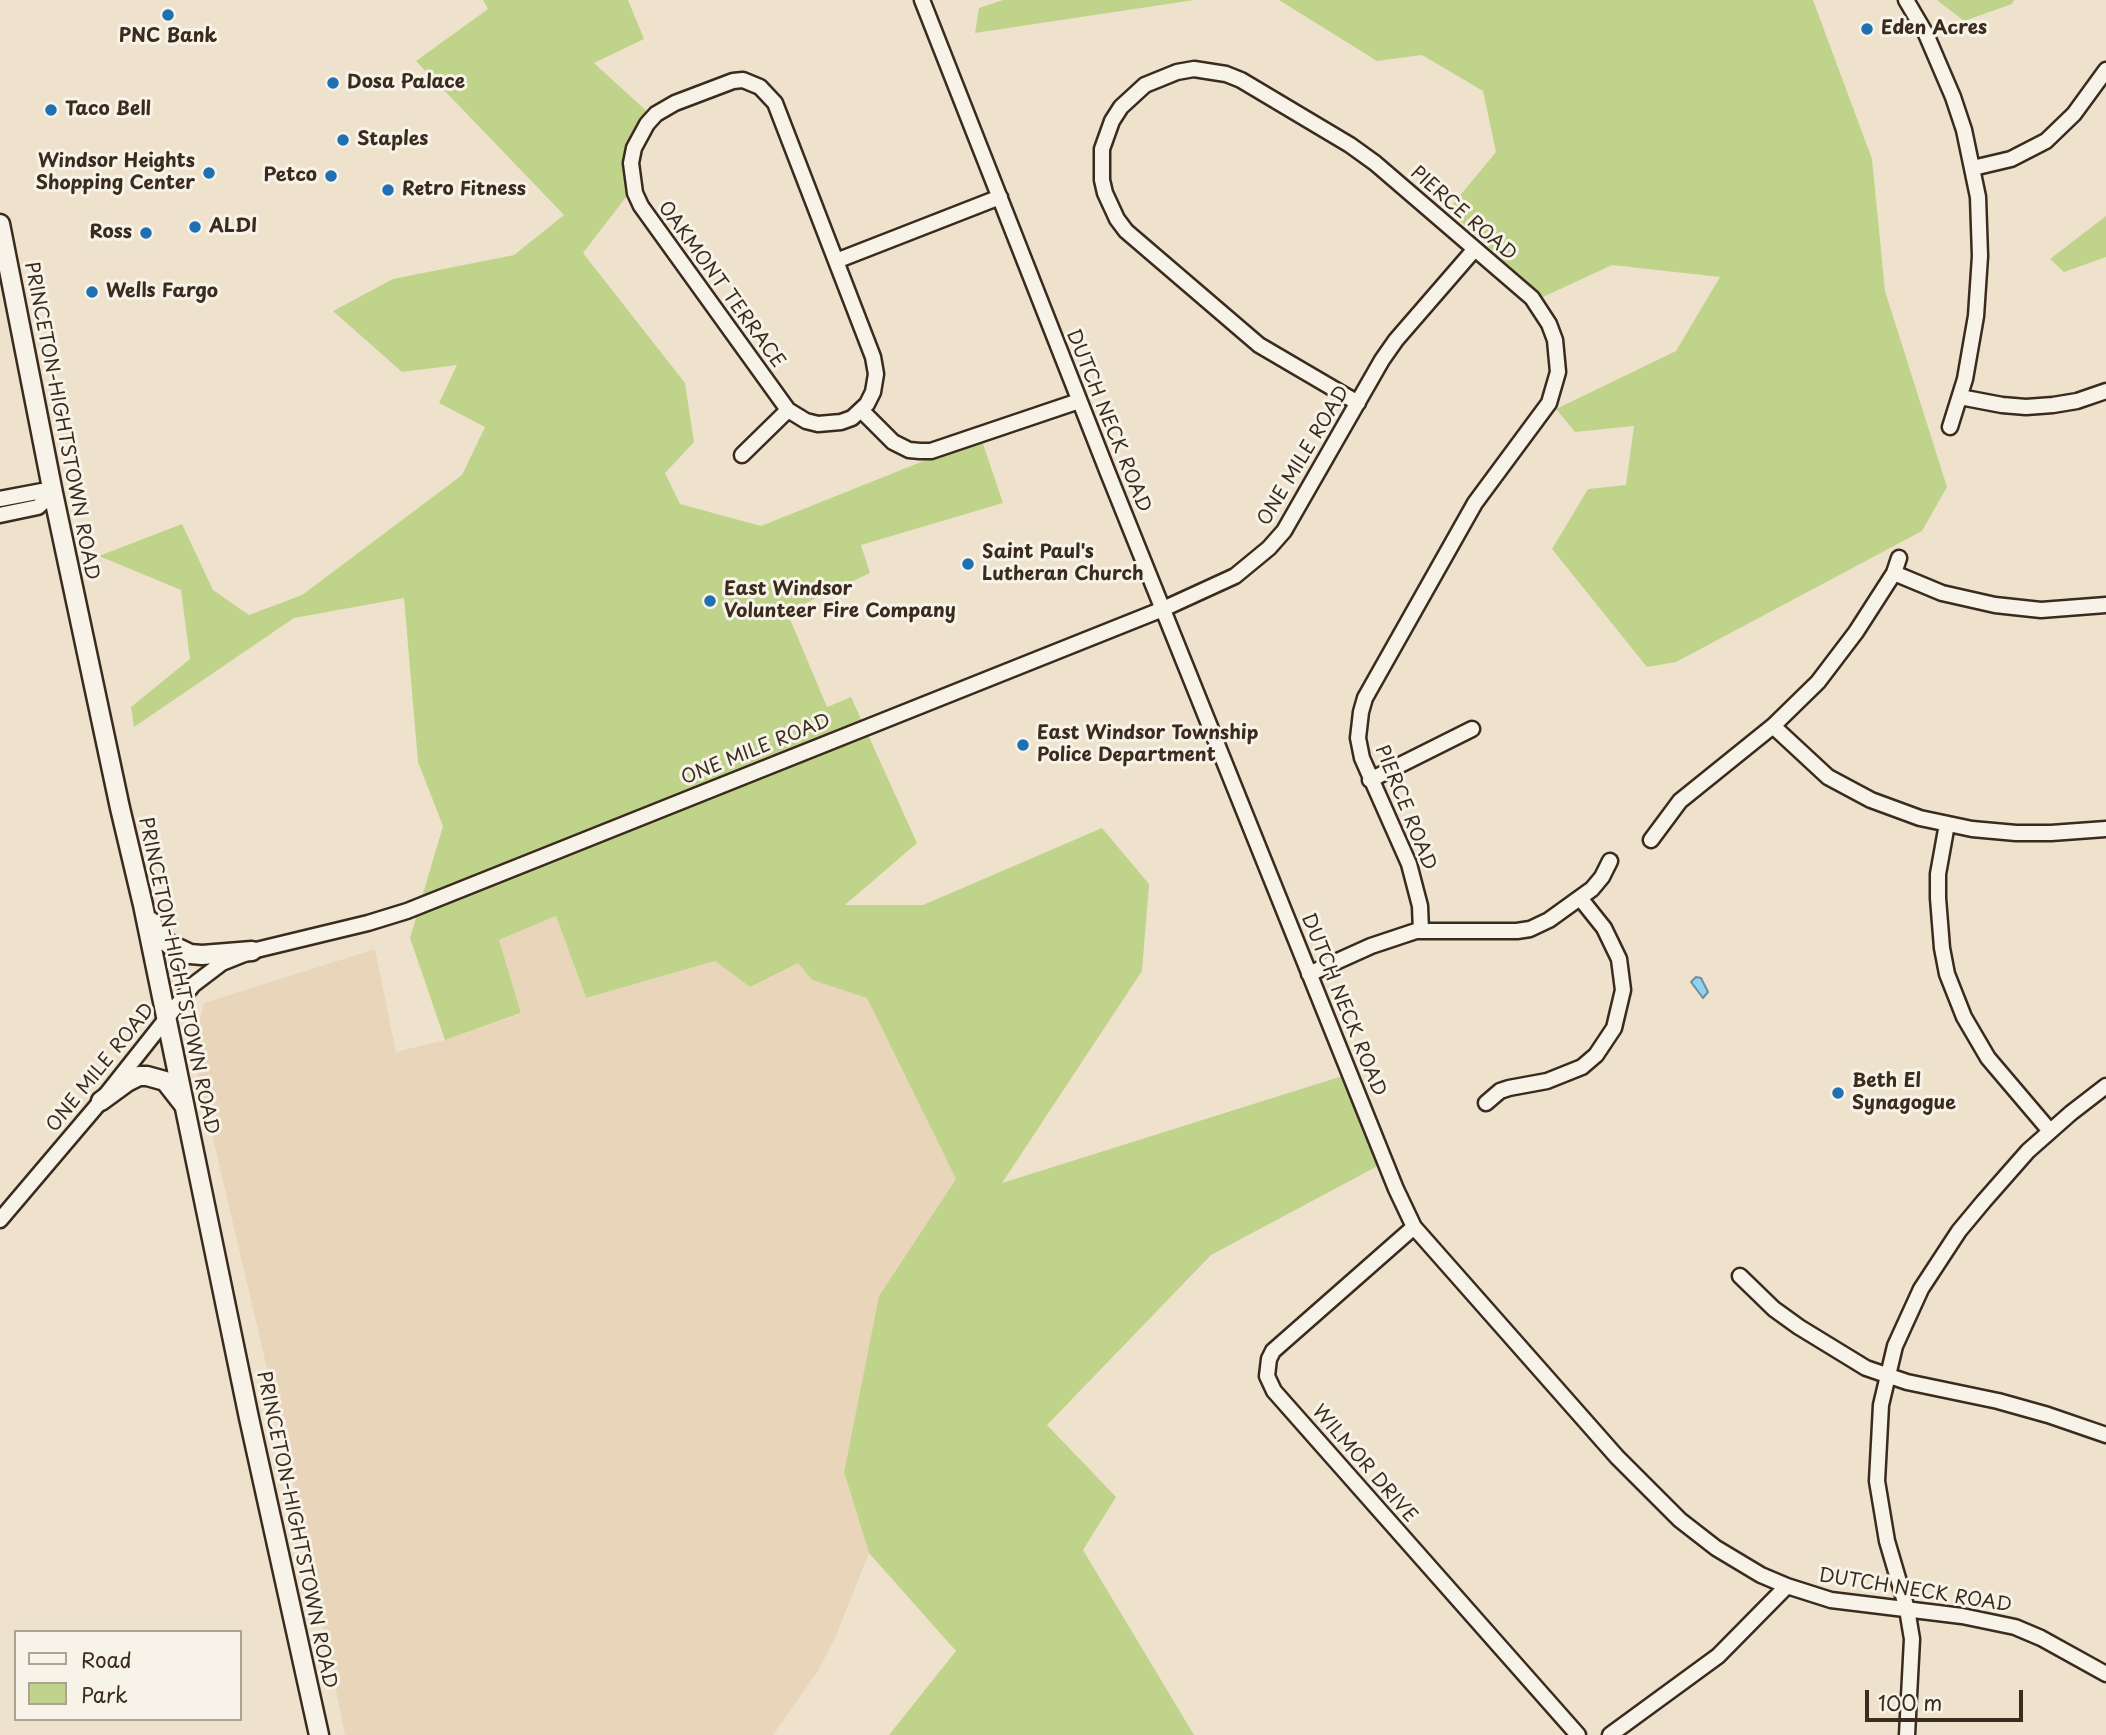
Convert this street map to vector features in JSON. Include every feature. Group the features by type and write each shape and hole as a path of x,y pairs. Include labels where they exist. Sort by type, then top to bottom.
{"main road":[{"name":"PRINCETON-HIGHTSTOWN ROAD","path":"0,224 52,493 143,905 319,1735"},
{"path":"143,905 159,936 178,950 202,955 252,951"},
{"path":"101,1101 127,1082 139,1076 147,1076 165,1081 186,1110"}],"street":[{"name":"DUTCH NECK ROAD","path":"922,0 1079,401 1396,1189 1414,1227 1559,1394 1668,1509 1716,1548 1760,1574 1831,1600 1988,1620 2015,1627 2061,1648 2106,1674"},
{"path":"1906,0 1926,34 1945,76 1964,130 1978,197 1979,282 1972,351 1961,397 1950,427"},
{"name":"PIERCE ROAD","path":"1358,402 1259,345 1126,231 1117,219 1107,200 1101,164 1106,135 1121,107 1145,85 1161,76 1194,69 1226,74 1241,80 1350,145 1375,163 1532,299 1549,324 1558,356 1555,388 1542,416 1509,455 1475,503 1365,698 1360,712 1358,737 1370,780 1409,864 1420,906 1421,931"},
{"path":"1973,168 2011,159 2046,141 2074,114 2106,70"},
{"name":"OAKMONT TERRACE","path":"788,410 640,206 633,186 631,163 639,135 656,114 675,103 733,81 752,82 775,103 875,365 873,392 862,410"},
{"path":"836,261 1000,197"},
{"name":"ONE MILE ROAD","path":"0,1220 101,1101 193,985 222,963 252,951 407,911 1163,609 1235,576 1269,548 1292,520 1396,340 1474,250"},
{"path":"1961,397 2026,407 2077,401 2106,391"},
{"path":"742,456 788,410 806,421 830,424 852,418 862,410 893,442 909,450 931,451 1079,401"},
{"path":"0,499 34,492 52,493"},
{"path":"0,515 38,507 52,493"},
{"path":"1651,840 1680,801 1773,726 1818,682 1840,656 1894,573 1899,558"},
{"path":"1894,573 1942,593 1995,606 2041,610 2106,605"},
{"path":"1773,726 1811,764 1849,790 1908,813 1947,824 2016,833 2106,829"},
{"path":"1370,780 1472,729"},
{"path":"1947,824 1938,874 1942,948 1947,974 1964,1017 1988,1058 2050,1131"},
{"path":"1309,974 1404,933 1530,929 1580,898 1602,877 1610,861"},
{"path":"1486,1103 1500,1091 1547,1082 1582,1067 1596,1055 1615,1028 1623,990 1619,959 1604,928 1580,898"},
{"path":"1908,1735 1912,1639 1907,1609 1886,1541 1877,1481 1878,1432 1887,1376 1907,1316 1937,1262 1959,1231 2009,1171 2050,1131 2106,1086"},
{"name":"WILMOR DRIVE","path":"1414,1227 1273,1351 1267,1376 1274,1391 1578,1735"},
{"path":"1740,1276 1774,1309 1856,1363 1887,1376 1998,1401 2103,1429"},
{"path":"1610,1735 1718,1656 1787,1586"}],"shaded area":[{"path":"556,916 586,998 715,961 750,987 798,963 812,980 867,998 956,1179 879,1297 844,1472 869,1553 835,1638 818,1671 773,1735 345,1735 292,1475 192,1049 204,1003 375,949 396,1052 445,1040 521,1014 499,940"}],"green space":[{"path":"483,0 628,0 644,39 594,63 653,117 633,188 583,253 685,383 694,442 665,473 680,504 761,526 981,438 1003,503 861,545 870,573 787,612 827,707 851,697 917,843 845,905 923,905 1102,828 1149,884 1142,971 1002,1183 1352,1073 1387,1161 1211,1255 1047,1425 1116,1497 1083,1550 1194,1735 889,1735 956,1651 869,1553 844,1472 879,1296 956,1179 867,998 812,980 798,963 750,987 715,961 586,998 556,916 499,940 521,1013 445,1040 410,938 443,826 418,762 404,598 294,618 134,727 131,707 190,659 181,590 99,556 182,524 213,590 249,615 302,595 462,475 485,427 439,403 457,365 402,372 333,311 393,279 514,255 564,215 416,61 488,9"},
{"path":"1003,0 1194,0 975,33 979,8"},
{"path":"1279,0 1813,0 1872,159 1885,291 1947,487 1922,531 1676,662 1647,667 1552,549 1588,489 1626,485 1634,426 1575,432 1556,409 1676,351 1720,277 1612,265 1543,297 1448,210 1496,152 1483,91 1422,55 1377,61"},
{"path":"1937,0 2014,0 2012,4 1964,21"},
{"path":"2106,216 2106,257 2064,272 2050,259"}],"water":[{"path":"1696,977 1701,978 1708,992 1703,998 1691,982"}],"place":[{"name":"PNC Bank","path":"168,15"},
{"name":"Eden Acres","path":"1867,29"},
{"name":"Dosa Palace","path":"333,83"},
{"name":"Taco Bell","path":"51,110"},
{"name":"Staples","path":"343,140"},
{"name":"Windsor Heights Shopping Center","path":"209,173"},
{"name":"Petco","path":"331,176"},
{"name":"Retro Fitness","path":"388,190"},
{"name":"ALDI","path":"195,227"},
{"name":"Ross","path":"146,233"},
{"name":"Wells Fargo","path":"92,292"},
{"name":"Saint Paul's Lutheran Church","path":"968,564"},
{"name":"East Windsor Volunteer Fire Company","path":"710,601"},
{"name":"East Windsor Township Police Department","path":"1023,745"},
{"name":"Beth El Synagogue","path":"1838,1093"}]}
